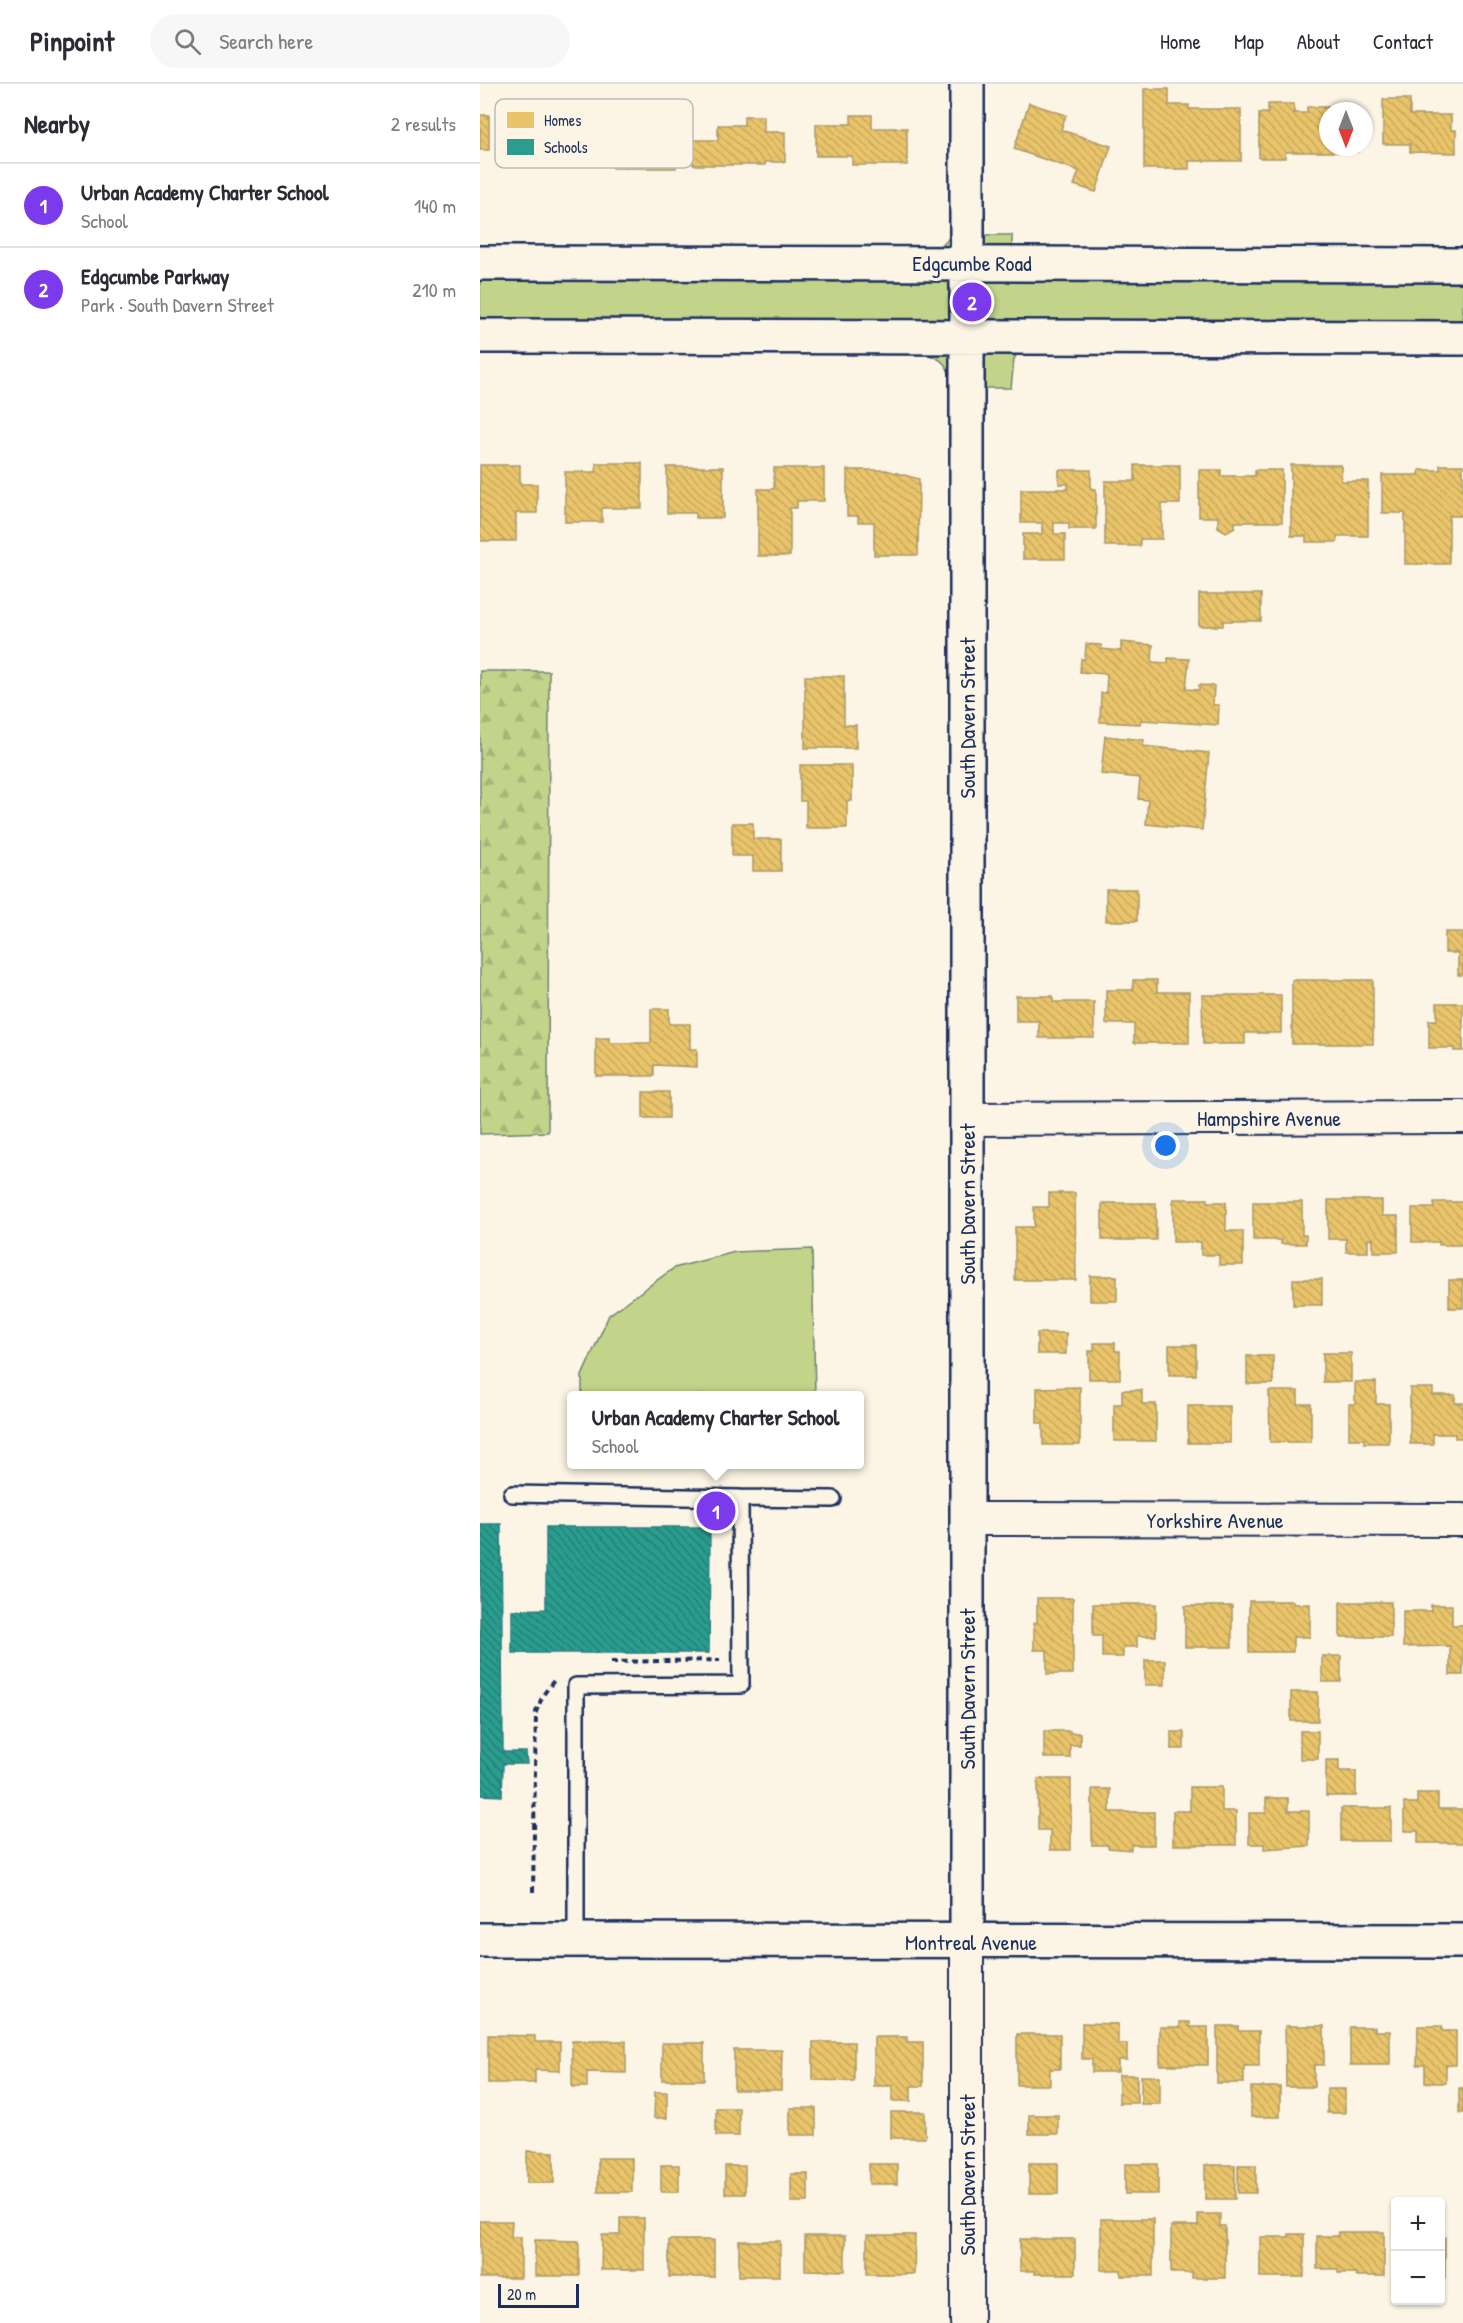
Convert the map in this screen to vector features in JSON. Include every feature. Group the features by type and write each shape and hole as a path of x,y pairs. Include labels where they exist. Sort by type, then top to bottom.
{"street":[{"name":"South Davern Street","path":"967,84 967,2323"},
{"name":"Edgcumbe Road","path":"480,263 1463,264"},
{"path":"480,336 1463,338"},
{"name":"Hampshire Avenue","path":"967,1119 1463,1117"},
{"name":"Yorkshire Avenue","path":"967,1519 1463,1520"},
{"name":"Montreal Avenue","path":"480,1940 1463,1941"}],"lane":[{"path":"512,1494 833,1499"},
{"path":"576,1940 576,1686 741,1685 740,1498"}],"green space":[{"path":"950,235 1012,235 1012,250 1463,250 1463,352 1017,354 1014,359 1011,388 952,388 950,374 945,364 930,355 923,354 480,354 480,251 932,250 946,242"},
{"path":"480,671 549,671 548,1132 480,1134"},
{"path":"812,1249 815,1391 582,1391 582,1376 609,1315 674,1268 735,1252"}],"building: Homes":[{"path":"1144,89 1169,89 1169,105 1189,105 1189,109 1241,109 1241,161 1189,161 1189,169 1144,169"},
{"path":"1383,99 1410,99 1410,115 1451,115 1451,130 1456,130 1456,153 1410,152 1410,144 1383,144"},
{"path":"1029,103 1066,115 1061,130 1111,146 1096,192 1074,185 1079,171 1014,149"},
{"path":"1268,104 1294,104 1294,113 1307,113 1307,107 1319,107 1319,152 1285,152 1285,158 1259,158 1259,113 1268,113"},
{"path":"480,115 489,115 489,150 480,150"},
{"path":"851,115 872,115 872,128 907,128 907,165 852,165 852,156 816,156 816,124 851,124"},
{"path":"744,116 764,116 764,132 785,132 785,162 765,162 765,165 693,165 693,140 718,140 718,125 744,125"},
{"path":"596,463 642,463 642,508 602,508 602,522 565,522 565,472 596,472"},
{"path":"480,465 520,465 520,484 537,484 537,513 516,513 516,541 480,541"},
{"path":"1135,465 1180,465 1180,504 1162,504 1162,539 1140,539 1140,546 1105,546 1105,481 1135,481"},
{"path":"1291,465 1341,465 1341,481 1368,481 1368,536 1337,536 1337,542 1306,542 1306,536 1291,536"},
{"path":"1440,465 1463,465 1463,516 1449,516 1449,564 1405,564 1405,513 1382,513 1382,475 1419,475 1419,470 1440,470"},
{"path":"667,467 723,467 723,518 696,518 696,513 667,513"},
{"path":"774,468 824,468 824,501 797,501 797,508 790,508 790,556 758,556 758,489 774,489"},
{"path":"847,470 886,470 919,479 918,555 874,555 874,522 858,522 858,516 847,516"},
{"path":"1059,470 1091,470 1091,489 1096,489 1096,529 1069,529 1069,523 1054,523 1054,534 1065,534 1065,559 1023,559 1023,534 1042,534 1042,523 1021,523 1021,489 1068,489 1068,484 1059,484"},
{"path":"1199,470 1221,470 1221,476 1255,476 1255,470 1282,470 1282,522 1235,522 1235,527 1226,532 1218,527 1218,517 1199,517"},
{"path":"1199,594 1261,594 1261,621 1223,621 1223,626 1199,626"},
{"path":"1121,642 1153,645 1152,662 1168,663 1168,658 1189,659 1186,689 1199,690 1199,685 1214,686 1213,705 1219,705 1218,725 1141,720 1140,724 1100,722 1101,693 1106,693 1107,674 1080,672 1081,659 1085,659 1086,644 1101,645 1101,649 1121,651"},
{"path":"805,676 844,676 844,725 856,725 856,748 805,748"},
{"path":"1105,736 1144,740 1143,746 1209,753 1202,830 1146,824 1148,800 1138,799 1140,778 1101,774"},
{"path":"800,765 852,765 852,801 847,801 847,828 806,828 806,801 800,801"},
{"path":"732,823 753,823 753,839 781,839 781,871 753,871 753,856 732,856"},
{"path":"1106,889 1137,889 1137,921 1106,921"},
{"path":"1445,932 1463,932 1463,975 1458,975 1458,953 1445,953"},
{"path":"1133,980 1157,980 1157,992 1189,992 1189,1043 1134,1043 1134,1024 1106,1024 1106,990 1133,990"},
{"path":"1292,980 1373,980 1373,1044 1292,1044"},
{"path":"1202,995 1281,995 1281,1033 1245,1033 1245,1044 1203,1044"},
{"path":"1016,996 1053,996 1053,1002 1094,1002 1094,1038 1039,1038 1039,1021 1016,1021"},
{"path":"1437,1003 1463,1003 1463,1051 1454,1051 1454,1048 1429,1048 1429,1020 1437,1020"},
{"path":"651,1009 669,1009 669,1024 690,1024 690,1049 697,1049 697,1067 654,1065 654,1076 596,1076 596,1038 610,1038 610,1043 651,1043"},
{"path":"643,1092 669,1092 669,1118 643,1118"},
{"path":"1049,1193 1075,1193 1076,1280 1015,1280 1015,1227 1034,1227 1034,1207 1049,1207"},
{"path":"1173,1199 1208,1199 1208,1202 1226,1202 1226,1231 1243,1231 1243,1265 1219,1265 1219,1255 1201,1255 1201,1242 1173,1242"},
{"path":"1328,1200 1382,1200 1382,1216 1398,1216 1398,1252 1373,1252 1373,1239 1368,1239 1368,1252 1346,1252 1346,1239 1328,1239"},
{"path":"1253,1202 1302,1202 1302,1235 1306,1235 1306,1244 1281,1244 1281,1240 1253,1240"},
{"path":"1434,1202 1463,1202 1463,1245 1412,1242 1412,1208 1434,1208"},
{"path":"1102,1203 1156,1203 1156,1240 1102,1240"},
{"path":"1090,1276 1117,1276 1117,1301 1090,1301"},
{"path":"1293,1279 1322,1279 1322,1305 1293,1305"},
{"path":"1449,1280 1463,1280 1463,1308 1449,1308"},
{"path":"1037,1333 1066,1333 1066,1354 1037,1354"},
{"path":"1094,1343 1115,1343 1115,1351 1120,1351 1120,1379 1089,1379 1089,1351 1094,1351"},
{"path":"1169,1345 1196,1345 1196,1375 1169,1375"},
{"path":"1323,1353 1351,1353 1351,1382 1323,1382"},
{"path":"1247,1356 1273,1356 1273,1384 1247,1384"},
{"path":"1355,1382 1376,1382 1376,1404 1389,1404 1389,1443 1364,1443 1364,1439 1349,1439 1349,1404 1355,1404"},
{"path":"1080,1387 1080,1445 1043,1445 1043,1423 1037,1423 1037,1388"},
{"path":"1410,1388 1433,1388 1433,1395 1455,1395 1455,1403 1463,1403 1463,1438 1455,1438 1455,1434 1433,1434 1433,1444 1410,1444"},
{"path":"1122,1390 1142,1390 1142,1404 1156,1404 1156,1441 1114,1441 1114,1404 1122,1404"},
{"path":"1269,1391 1298,1391 1298,1404 1311,1404 1311,1442 1270,1442"},
{"path":"1188,1406 1230,1406 1230,1443 1188,1443"},
{"path":"1037,1598 1073,1598 1073,1674 1047,1674 1047,1650 1034,1650"},
{"path":"1249,1601 1293,1601 1293,1604 1310,1604 1310,1637 1293,1637 1293,1652 1249,1652"},
{"path":"1340,1602 1391,1602 1391,1637 1340,1637"},
{"path":"1093,1604 1156,1604 1156,1636 1137,1636 1137,1647 1123,1647 1123,1657 1102,1657 1102,1636 1093,1636"},
{"path":"1431,1605 1452,1605 1452,1625 1463,1625 1463,1675 1450,1675 1450,1646 1403,1647 1403,1611 1431,1611"},
{"path":"1185,1606 1232,1606 1232,1647 1185,1647"},
{"path":"1322,1656 1341,1656 1341,1682 1322,1682"},
{"path":"1145,1660 1165,1660 1165,1685 1145,1685"},
{"path":"1291,1692 1318,1692 1318,1721 1291,1721"},
{"path":"1044,1731 1080,1733 1080,1745 1070,1745 1070,1758 1044,1758"},
{"path":"1300,1731 1318,1731 1318,1759 1300,1759"},
{"path":"1171,1732 1184,1732 1184,1749 1171,1749"},
{"path":"1326,1760 1339,1760 1339,1771 1356,1771 1356,1796 1326,1796"},
{"path":"1038,1779 1071,1779 1071,1850 1050,1850 1050,1830 1038,1830"},
{"path":"1190,1787 1222,1787 1222,1811 1236,1811 1236,1845 1173,1845 1173,1811 1190,1811"},
{"path":"1092,1789 1110,1789 1110,1812 1154,1812 1154,1845 1131,1845 1131,1850 1108,1848 1108,1845 1092,1845"},
{"path":"1417,1793 1438,1793 1438,1809 1463,1809 1463,1843 1418,1843 1418,1831 1404,1831 1404,1803 1417,1803"},
{"path":"1266,1798 1288,1798 1288,1811 1309,1811 1309,1846 1264,1849 1264,1844 1249,1844 1249,1813 1266,1813"},
{"path":"1341,1808 1391,1808 1391,1841 1341,1841"},
{"path":"1180,2022 1190,2022 1190,2027 1208,2027 1208,2065 1160,2065 1160,2027 1180,2027"},
{"path":"1082,2023 1118,2024 1118,2044 1127,2044 1127,2060 1118,2060 1118,2072 1092,2072 1092,2059 1082,2059"},
{"path":"1217,2026 1238,2026 1238,2031 1259,2031 1259,2066 1244,2066 1244,2083 1217,2083"},
{"path":"1285,2026 1324,2026 1324,2065 1314,2065 1314,2087 1286,2087"},
{"path":"1418,2026 1442,2026 1442,2031 1456,2031 1456,2065 1446,2065 1446,2083 1425,2083 1425,2065 1417,2065"},
{"path":"1350,2027 1375,2027 1375,2031 1390,2031 1390,2065 1350,2065"},
{"path":"1017,2034 1060,2034 1060,2069 1050,2069 1050,2085 1017,2085"},
{"path":"488,2035 535,2036 535,2042 560,2042 560,2071 535,2070 535,2083 488,2083"},
{"path":"874,2037 907,2037 907,2042 923,2042 923,2086 911,2086 911,2101 892,2101 892,2086 874,2086"},
{"path":"572,2041 626,2041 626,2073 587,2072 587,2087 572,2087"},
{"path":"813,2042 854,2042 854,2081 813,2080"},
{"path":"662,2043 704,2043 704,2080 662,2080"},
{"path":"734,2050 782,2050 781,2090 734,2090"},
{"path":"1119,2075 1137,2075 1137,2103 1119,2103"},
{"path":"1141,2076 1160,2076 1160,2104 1141,2104"},
{"path":"1251,2087 1280,2087 1280,2117 1251,2117"},
{"path":"1459,2088 1463,2088 1463,2113 1459,2113"},
{"path":"1327,2089 1345,2089 1345,2113 1327,2113"},
{"path":"655,2092 667,2092 667,2118 654,2118"},
{"path":"716,2108 739,2108 739,2136 716,2136"},
{"path":"790,2108 816,2108 816,2135 790,2135"},
{"path":"891,2112 925,2112 925,2138 891,2138"},
{"path":"1029,2115 1058,2115 1058,2134 1029,2134"},
{"path":"527,2151 554,2152 554,2183 527,2183"},
{"path":"598,2158 632,2158 632,2192 598,2192"},
{"path":"1029,2163 1058,2163 1058,2194 1029,2194"},
{"path":"869,2164 897,2164 897,2184 869,2184"},
{"path":"1125,2164 1158,2164 1158,2194 1125,2194"},
{"path":"661,2165 679,2165 679,2192 661,2192"},
{"path":"1205,2165 1235,2165 1235,2199 1205,2199"},
{"path":"1238,2165 1256,2165 1256,2193 1238,2193"},
{"path":"725,2166 745,2166 745,2194 725,2194"},
{"path":"791,2174 808,2174 808,2202 791,2202"},
{"path":"1198,2214 1220,2214 1220,2226 1225,2226 1225,2278 1192,2278 1192,2273 1171,2273 1171,2226 1198,2226"},
{"path":"620,2218 644,2218 644,2270 601,2270 602,2235 620,2235"},
{"path":"1101,2219 1153,2219 1153,2276 1121,2276 1121,2270 1101,2270"},
{"path":"480,2221 512,2221 511,2237 521,2237 521,2278 480,2278"},
{"path":"1338,2232 1384,2232 1384,2276 1356,2276 1356,2273 1338,2273 1338,2269 1317,2269 1317,2236 1338,2236"},
{"path":"1289,2234 1304,2234 1304,2277 1260,2277 1260,2237 1289,2237"},
{"path":"867,2235 915,2235 914,2274 867,2274"},
{"path":"805,2236 845,2236 845,2271 805,2270"},
{"path":"1020,2239 1075,2239 1075,2274 1035,2274 1035,2271 1020,2271"},
{"path":"535,2240 579,2241 579,2276 535,2276"},
{"path":"669,2240 714,2240 714,2277 669,2277"},
{"path":"739,2241 780,2241 780,2276 739,2276"}],"building: Schools":[{"path":"480,1524 501,1524 503,1752 526,1752 527,1764 503,1764 502,1796 480,1795"},
{"path":"546,1527 710,1527 709,1653 512,1653 512,1610 546,1609"}],"place":[{"name":"Edgcumbe Parkway","path":"972,302"},
{"name":"Urban Academy Charter School","path":"716,1511"}]}
